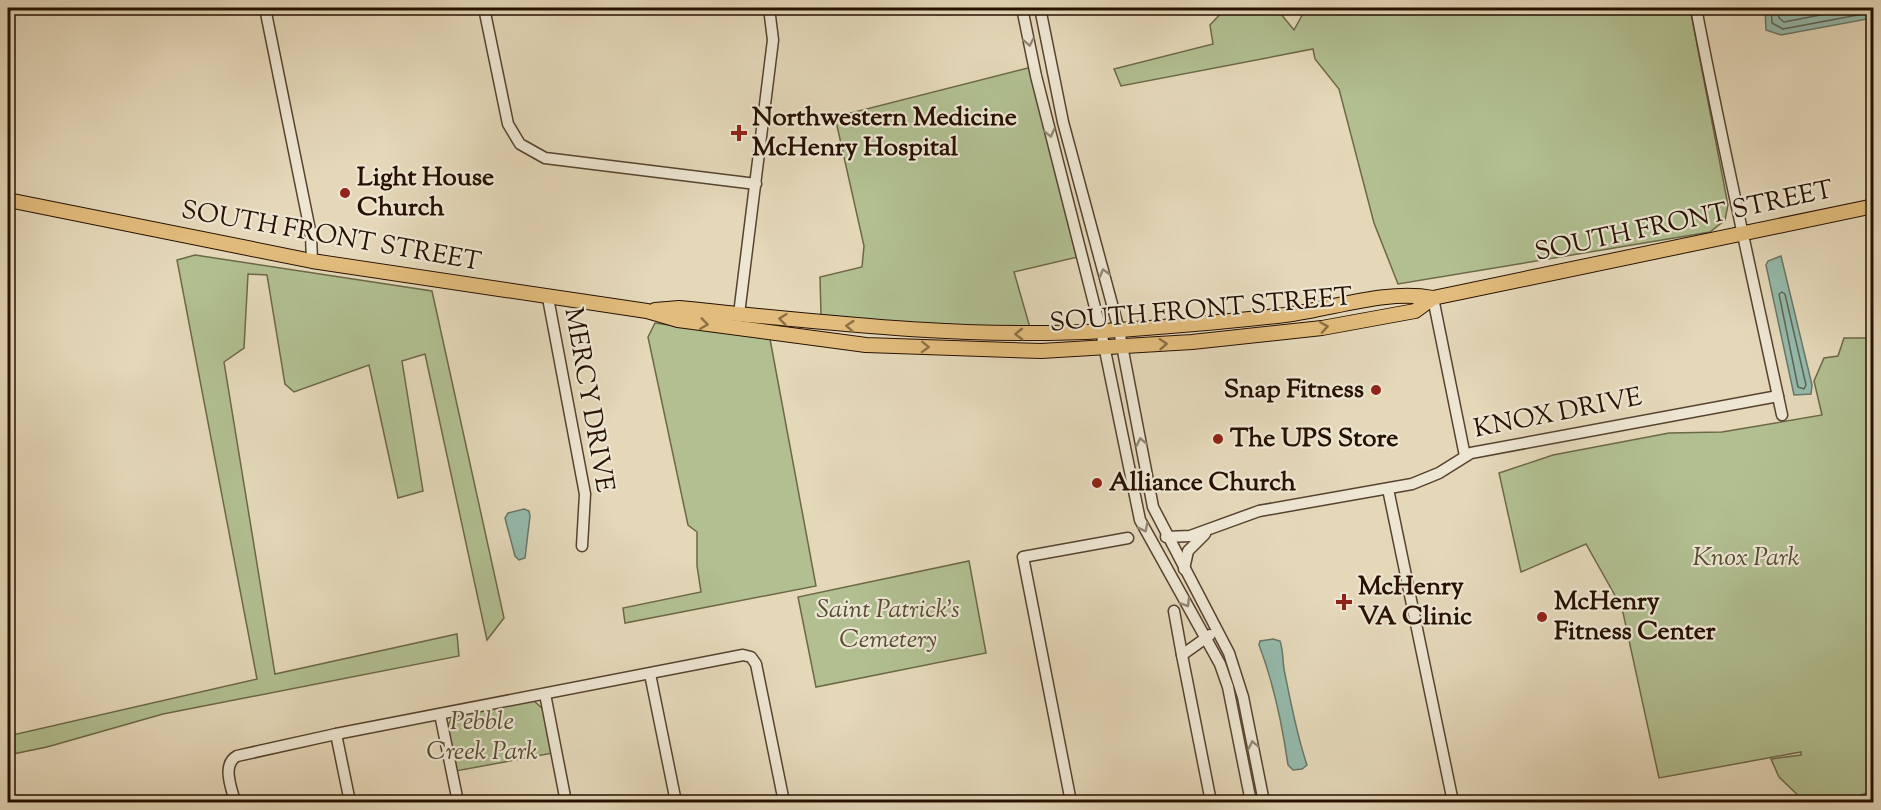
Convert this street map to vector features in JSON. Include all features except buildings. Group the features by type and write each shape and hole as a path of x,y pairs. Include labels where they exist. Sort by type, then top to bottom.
{"main road":[{"name":"SOUTH FRONT STREET","path":"8,200 312,261 647,311 678,320 866,345 1041,351 1123,347 1322,328 1415,311 1433,298"},
{"name":"SOUTH FRONT STREET","path":"647,311 678,308 833,325 972,333 1119,330 1286,314 1411,294 1433,298 1874,206"}],"street":[{"path":"265,8 310,235 312,261"},
{"path":"484,8 508,124 520,144 545,158 756,184"},
{"path":"739,314 773,40 769,8"},
{"path":"1022,8 1036,76 1105,348 1140,520 1206,638 1228,687 1251,802"},
{"path":"1040,8 1063,122 1123,347 1153,507 1166,537 1229,653 1243,697 1264,802"},
{"path":"1696,8 1723,147 1744,234 1782,415"},
{"name":"MERCY DRIVE","path":"548,298 585,494 582,546"},
{"path":"1433,298 1465,456"},
{"name":"KNOX DRIVE","path":"1166,537 1186,537 1259,511 1412,484 1439,473 1465,456 1778,396"},
{"path":"1388,489 1453,802"},
{"name":"KNOX DRIVE","path":"1184,569 1192,545 1214,527"},
{"path":"1071,802 1023,557 1128,537"},
{"path":"1174,611 1211,802"},
{"path":"1182,655 1218,630"},
{"path":"235,802 228,770 230,761 237,756 336,734 743,655 751,657 756,664 784,802"},
{"path":"650,674 676,802"},
{"path":"545,694 566,802"},
{"path":"440,714 458,802"},
{"path":"336,734 350,802"}],"green space":[{"path":"1226,8 1276,8 1294,30 1306,8 1690,8 1728,205 1725,220 1710,232 1398,284 1374,223 1339,89 1315,59 1313,49 1121,86 1114,69 1213,44 1210,25"},
{"path":"1032,67 1082,256 1014,272 1031,331 980,332 821,315 820,277 862,267 864,246 835,117"},
{"path":"195,255 432,291 504,618 487,640 425,354 402,361 423,491 398,498 369,365 294,392 285,384 267,275 248,274 244,348 224,362 275,674 457,634 459,656 163,714 47,747 8,755 8,736 257,679 177,260"},
{"path":"655,323 770,339 816,586 625,623 623,608 701,592 697,566 697,532 688,525 648,337"},
{"name":"Knox Park","path":"1844,338 1865,338 1873,341 1873,791 1839,802 1805,802 1779,777 1771,759 1801,755 1801,752 1659,778 1622,608 1586,544 1521,572 1499,473 1553,455 1669,433 1722,432 1822,415 1814,381 1824,358 1838,356"},
{"name":"Saint Patrick's Cemetery","path":"969,561 986,653 816,687 798,597"},
{"name":"Pebble Creek Park","path":"534,701 543,709 553,753 456,771 447,727 453,716"}],"water":[{"path":"1765,8 1873,8 1873,18 1781,35 1766,30"},
{"path":"1781,256 1812,385 1811,394 1794,395 1766,265 1768,261"},
{"path":"524,509 529,511 530,516 525,558 519,560 515,556 505,518 508,513"},
{"path":"1273,639 1280,641 1281,645 1292,708 1307,765 1302,769 1293,770 1288,765 1277,704 1259,645 1260,641"}],"place":[{"name":"Northwestern Medicine McHenry Hospital","path":"739,133"},
{"name":"Light House Church","path":"345,193"},
{"name":"Snap Fitness","path":"1376,390"},
{"name":"The UPS Store","path":"1218,439"},
{"name":"Alliance Church","path":"1097,483"},
{"name":"McHenry VA Clinic","path":"1344,602"},
{"name":"McHenry Fitness Center","path":"1542,617"}]}
